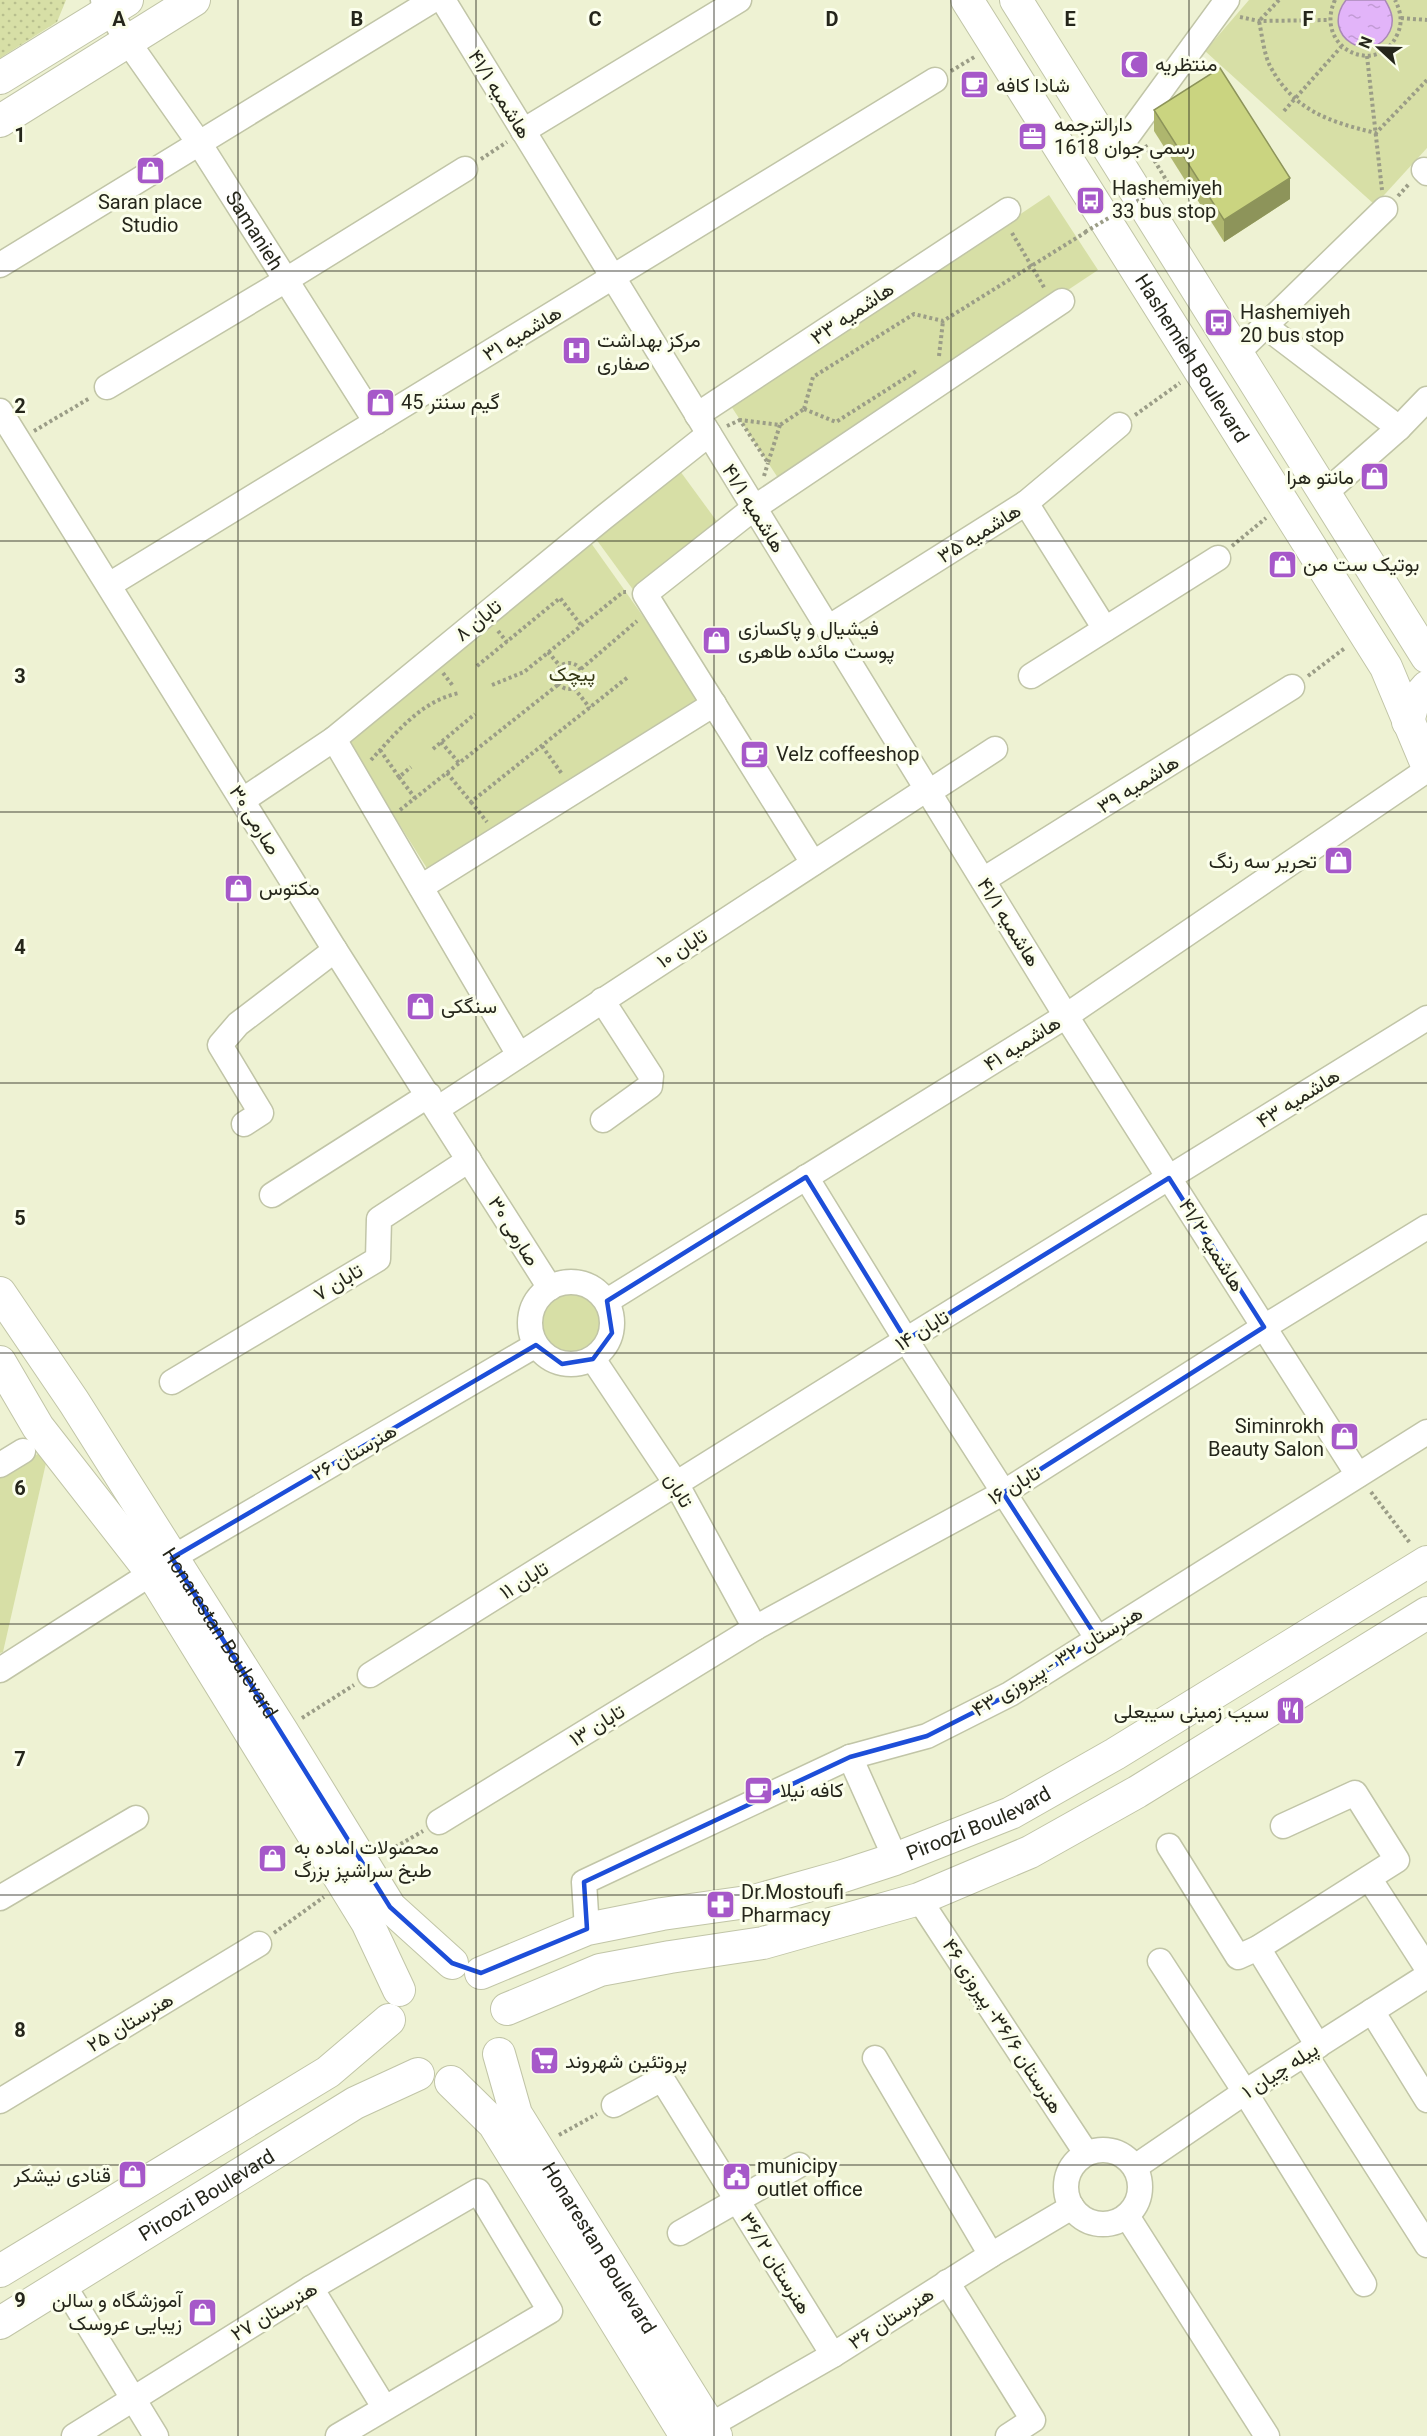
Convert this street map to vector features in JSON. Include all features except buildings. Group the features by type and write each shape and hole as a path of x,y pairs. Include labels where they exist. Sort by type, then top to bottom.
{"main road":[{"path":"0,121 194,0"},
{"name":"Hashemieh Boulevard","path":"967,0 1095,220 1200,369 1386,667 1427,765"},
{"name":"Hashemieh Boulevard","path":"1016,0 1427,657"},
{"path":"0,78 113,4"},
{"path":"1095,220 1133,184"},
{"path":"1408,722 1413,703 1427,687"},
{"name":"Honarestan Boulevard","path":"0,1293 74,1402 162,1566 354,1874 390,1907 467,1968"},
{"name":"Honarestan Boulevard","path":"0,1362 31,1439 162,1566 282,1731 354,1874 367,1922 399,1990"},
{"path":"31,1439 74,1402"},
{"name":"Piroozi Boulevard","path":"467,1968 587,1929 662,1914 754,1901 896,1859 1011,1813 1115,1754 1426,1562"},
{"path":"507,2009 600,1970 763,1943 919,1899 1030,1852 1137,1792 1426,1615"},
{"path":"437,1964 467,1968 493,1982 502,1995 507,2009 506,2040 499,2054 487,2069 470,2079 451,2082 428,2079 406,2064 397,2051 391,2036 389,2020 392,2005 399,1990 422,1970 437,1964"},
{"path":"2,2266 328,2072 389,2020"},
{"name":"Honarestan Boulevard","path":"499,2054 516,2114 704,2433"},
{"name":"Piroozi Boulevard","path":"0,2323 355,2103 418,2074"},
{"name":"Honarestan Boulevard","path":"451,2082 494,2124 704,2433"}],"street":[{"path":"0,265 433,0"},
{"name":"هاشمیه ۴۱/۱","path":"443,0 1066,1016"},
{"path":"523,131 739,0"},
{"name":"Samanieh","path":"113,4 128,42 199,143 376,422"},
{"path":"1113,156 1222,6"},
{"name":"هاشمیه ۳۱","path":"109,585 935,80"},
{"path":"107,387 465,169"},
{"path":"1237,353 1384,209"},
{"name":"هاشمیه ۳۳","path":"703,424 1004,212"},
{"path":"813,863 649,601 754,508 1059,304"},
{"path":"1265,326 1399,428"},
{"path":"1324,494 1399,428 1427,399"},
{"name":"صارمی ۳۰","path":"0,411 335,950 550,1288"},
{"name":"تابان ۸","path":"243,800 334,739 603,518 703,424"},
{"name":"هاشمیه ۳۵","path":"828,628 1026,503 1119,425"},
{"path":"1026,503 1105,629"},
{"path":"1031,676 1218,558"},
{"name":"هاشمیه ۳۹","path":"983,880 1293,687"},
{"path":"420,887 714,704"},
{"path":"334,739 519,1055"},
{"name":"تابان ۱۰","path":"272,1196 433,1102 519,1055 813,863 995,748"},
{"name":"هاشمیه ۴۱","path":"607,1302 1066,1016 1427,770"},
{"path":"244,1124 261,1113 220,1045 238,1024 335,950"},
{"path":"602,1000 651,1076 650,1086 603,1120"},
{"name":"هاشمیه ۴۱/۲","path":"1066,1016 1358,1475"},
{"name":"هاشمیه ۴۳","path":"1169,1178 1427,1018"},
{"name":"تابان ۷","path":"172,1382 378,1259 379,1219 469,1160"},
{"path":"806,1177 906,1340 1097,1638"},
{"name":"تابان ۱۴","path":"677,1485 1169,1178"},
{"name":"تابان ۱۶","path":"755,1628 1003,1493 1264,1327 1427,1227"},
{"path":"570,1282 581,1283 600,1293 607,1302 611,1311 612,1333 608,1343 593,1359 583,1364 562,1364 552,1360 536,1345 530,1325 531,1314 541,1295 550,1288 570,1282"},
{"name":"هنرستان ۲۶","path":"0,1670 162,1566 536,1345"},
{"name":"تابان","path":"593,1359 677,1485 755,1628"},
{"name":"هنرستان ۳۲ - پیروزی ۴۳","path":"587,1929 584,1882 850,1758 927,1736 1010,1694 1427,1432"},
{"path":"0,1466 31,1439"},
{"name":"تابان ۱۱","path":"370,1675 677,1485"},
{"name":"تابان ۱۳","path":"439,1822 755,1628"},
{"path":"850,1758 889,1844"},
{"path":"1169,1846 1238,1957 1258,1948 1397,1860 1355,1793 1283,1826"},
{"path":"0,1898 136,1818"},
{"path":"1369,1878 1427,1968"},
{"name":"هنرستان ۳۶/۶- پیروزی ۴۶","path":"919,1899 1086,2153"},
{"name":"هنرستان ۲۵","path":"0,2101 259,1944"},
{"path":"1258,1948 1312,2050 1427,2245"},
{"path":"1160,1961 1245,2092 1364,2284"},
{"name":"پیله چیان ۱","path":"1135,2167 1245,2092 1427,1976"},
{"path":"1372,2011 1427,2100"},
{"path":"875,2058 991,2255"},
{"name":"هنرستان ۳۶/۲","path":"614,2105 662,2079 833,2355"},
{"path":"1108,2149 1118,2152 1135,2167 1139,2176 1139,2198 1127,2216 1116,2222 1103,2224 1091,2222 1080,2216 1072,2207 1066,2195 1069,2171 1076,2160 1086,2153 1108,2149"},
{"path":"680,2234 799,2165"},
{"name":"هنرستان ۲۷","path":"74,2436 311,2288 478,2191 550,2311 384,2407"},
{"name":"هنرستان ۳۶","path":"704,2433 1072,2207"},
{"path":"1127,2216 1267,2436"},
{"path":"947,2282 1034,2421 1008,2436"},
{"path":"63,2284 156,2436"},
{"path":"311,2288 384,2407 338,2436"}],"path":[{"path":"1259,21 1279,0"},
{"path":"1335,0 1329,21 1335,39 1349,52 1367,56 1388,48 1395,39 1401,18 1395,0"},
{"path":"1222,6 1259,21 1329,21"},
{"path":"1401,18 1427,20"},
{"path":"1259,21 1269,65 1293,99 1333,123 1376,133"},
{"path":"935,80 995,45"},
{"path":"1284,111 1341,46"},
{"path":"1367,56 1384,209"},
{"path":"1376,133 1427,80"},
{"path":"780,425 768,463 740,420 780,425 804,410 813,377 914,314 943,321 1032,266 1095,220 1168,183 1134,126"},
{"path":"465,169 523,131"},
{"path":"1384,209 1425,172"},
{"path":"1004,212 1032,266 1059,304"},
{"path":"931,361 941,355 943,321"},
{"path":"804,410 836,422 922,367"},
{"path":"1119,425 1200,369"},
{"path":"18,440 107,387"},
{"path":"1218,558 1283,504"},
{"path":"492,685 524,672 622,592 649,601 581,669"},
{"path":"477,666 560,598 580,625"},
{"path":"1293,687 1365,633"},
{"path":"548,652 560,666"},
{"path":"571,662 581,669 582,679 574,688 565,689 559,684 555,675 560,666 571,662"},
{"path":"447,772 471,802 628,677"},
{"path":"383,824 559,684"},
{"path":"574,688 590,708"},
{"path":"356,777 419,711 448,695 459,693"},
{"path":"433,749 475,714"},
{"path":"441,742 459,763"},
{"path":"542,746 574,791"},
{"path":"380,750 415,798"},
{"path":"399,777 411,767"},
{"path":"1358,1475 1426,1562"},
{"path":"282,1731 370,1675"},
{"path":"259,1944 354,1874 439,1822"},
{"path":"537,2147 614,2105"}],"highlighted area":[{"path":"806,1177 906,1340 1169,1178 1264,1327 1003,1493 1097,1638 1010,1694 927,1736 850,1757 584,1882 587,1929 481,1973 452,1963 390,1907 172,1558 536,1345 562,1364 593,1359 612,1333 607,1301"}],"green space":[{"path":"0,0 66,0 57,22 0,58"},
{"path":"1249,0 1427,0 1427,148 1375,205 1205,51"},
{"path":"1049,195 1098,270 780,481 731,406"},
{"path":"680,471 721,527 634,591 596,539"},
{"name":"پیچک","path":"591,543 701,698 428,870 347,741"},
{"path":"571,1293 588,1298 596,1306 601,1323 596,1340 588,1348 571,1353 554,1348 546,1340 541,1323 546,1306 554,1298"},
{"path":"41,1452 46,1463 3,1652 0,1653 0,1477"}],"water":[{"path":"1346,0 1385,0 1391,11 1392,23 1390,31 1382,42 1372,47 1361,47 1351,43 1343,36 1339,26 1339,13"}],"place":[{"name":"منتظریه","path":"1134,64"},
{"name":"شادا کافه","path":"975,85"},
{"name":"دارالترجمه رسمی جوان 1618","path":"1033,136"},
{"name":"Saran place Studio","path":"150,171"},
{"name":"Hashemiyeh 33 bus stop","path":"1091,200"},
{"name":"Hashemiyeh 20 bus stop","path":"1219,323"},
{"name":"مرکز بهداشت صفاری","path":"576,351"},
{"name":"گیم سنتر 45","path":"380,402"},
{"name":"مانتو هرا","path":"1375,477"},
{"name":"بوتیک ست من","path":"1282,564"},
{"name":"فیشیال و پاکسازی پوست مائده طاهری","path":"717,640"},
{"name":"Velz coffeeshop","path":"755,754"},
{"name":"تحریر سه رنگ","path":"1338,861"},
{"name":"مکتوس","path":"238,888"},
{"name":"سنگکی","path":"420,1006"},
{"name":"Siminrokh Beauty Salon","path":"1345,1437"},
{"name":"سیب زمینی سیبعلی","path":"1290,1711"},
{"name":"کافه نیلا","path":"759,1790"},
{"name":"محصولات اماده به طبخ سراشپز بزرگ","path":"273,1859"},
{"name":"Dr.Mostoufi Pharmacy","path":"720,1904"},
{"name":"پروتئین شهروند","path":"544,2061"},
{"name":"قنادی نیشکر","path":"132,2175"},
{"name":"municipy outlet office","path":"736,2177"},
{"name":"آموزشگاه و سالن زیبایی عروسک","path":"203,2312"}]}
